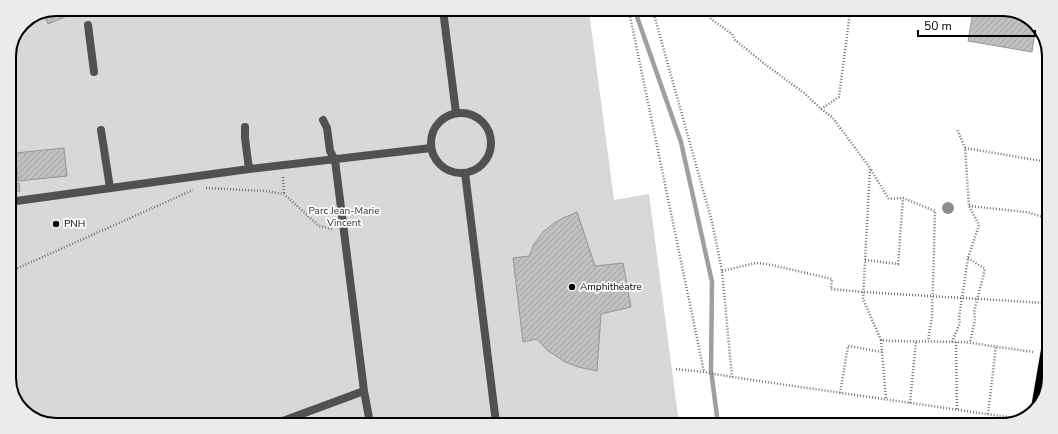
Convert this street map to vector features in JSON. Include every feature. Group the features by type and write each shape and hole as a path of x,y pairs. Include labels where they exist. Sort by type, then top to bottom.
{"main road":[{"path":"1038,394 1042,374"}],"street":[{"path":"444,16 456,113"},
{"path":"88,25 94,72"},
{"path":"456,113 468,114 478,119 486,127 490,138 490,150 485,161 476,169 465,173 454,172 443,167 435,159 431,148 433,132 442,120 456,113"},
{"path":"323,120 327,128 330,151 336,160 364,390 369,418"},
{"path":"245,127 249,169"},
{"path":"102,130 110,188"},
{"path":"16,201 249,169 431,148"},
{"path":"465,173 495,418"},
{"path":"290,418 364,390"}],"path":[{"path":"630,16 704,372"},
{"path":"654,16 712,222 722,271 732,377"},
{"path":"709,16 732,34 735,40 804,93 832,117 870,168 889,199 903,198 935,211 932,317 928,341"},
{"path":"821,109 839,97 849,16"},
{"path":"952,342 960,324 959,318 968,258 979,225 969,206 965,148 957,129"},
{"path":"965,148 1042,161"},
{"path":"283,165 284,194"},
{"path":"870,168 863,299 881,340 886,400"},
{"path":"16,269 192,190 198,189"},
{"path":"203,189 266,191 284,194 319,226 345,234"},
{"path":"865,260 898,264 903,198"},
{"path":"969,206 1026,212 1042,217"},
{"path":"968,258 985,269 974,312 975,320 970,342"},
{"path":"722,271 756,263 767,264 832,279 831,289 1042,303"},
{"path":"881,340 916,342 970,342 1042,352"},
{"path":"910,403 916,342"},
{"path":"956,342 957,410"},
{"path":"840,393 848,346 882,352"},
{"path":"988,414 996,346"},
{"path":"676,369 1010,417"}],"green space":[{"name":"Parc Jean-Marie Vincent","path":"56,16 590,16 614,200 649,194 678,418 56,418 36,413 26,404 18,391 16,380 16,54 20,38 28,28 41,19"}],"building":[{"path":"67,16 48,24 45,18"},
{"path":"972,16 1010,17 1022,21 1035,33 1032,52 968,41"},
{"path":"64,148 67,176 18,181 16,153"},
{"path":"19,183 20,191 16,192 16,184"},
{"name":"Amphithéatre","path":"577,212 595,266 623,263 631,307 601,314 597,371 578,367 565,362 547,350 537,339 523,342 513,258 529,256 534,244 544,231 554,223"}],"waterway":[{"path":"637,16 681,142 712,282 711,370 717,418"}],"place":[{"name":"PNH","path":"56,224"},
{"name":"Amphithéatre","path":"572,287"}]}
